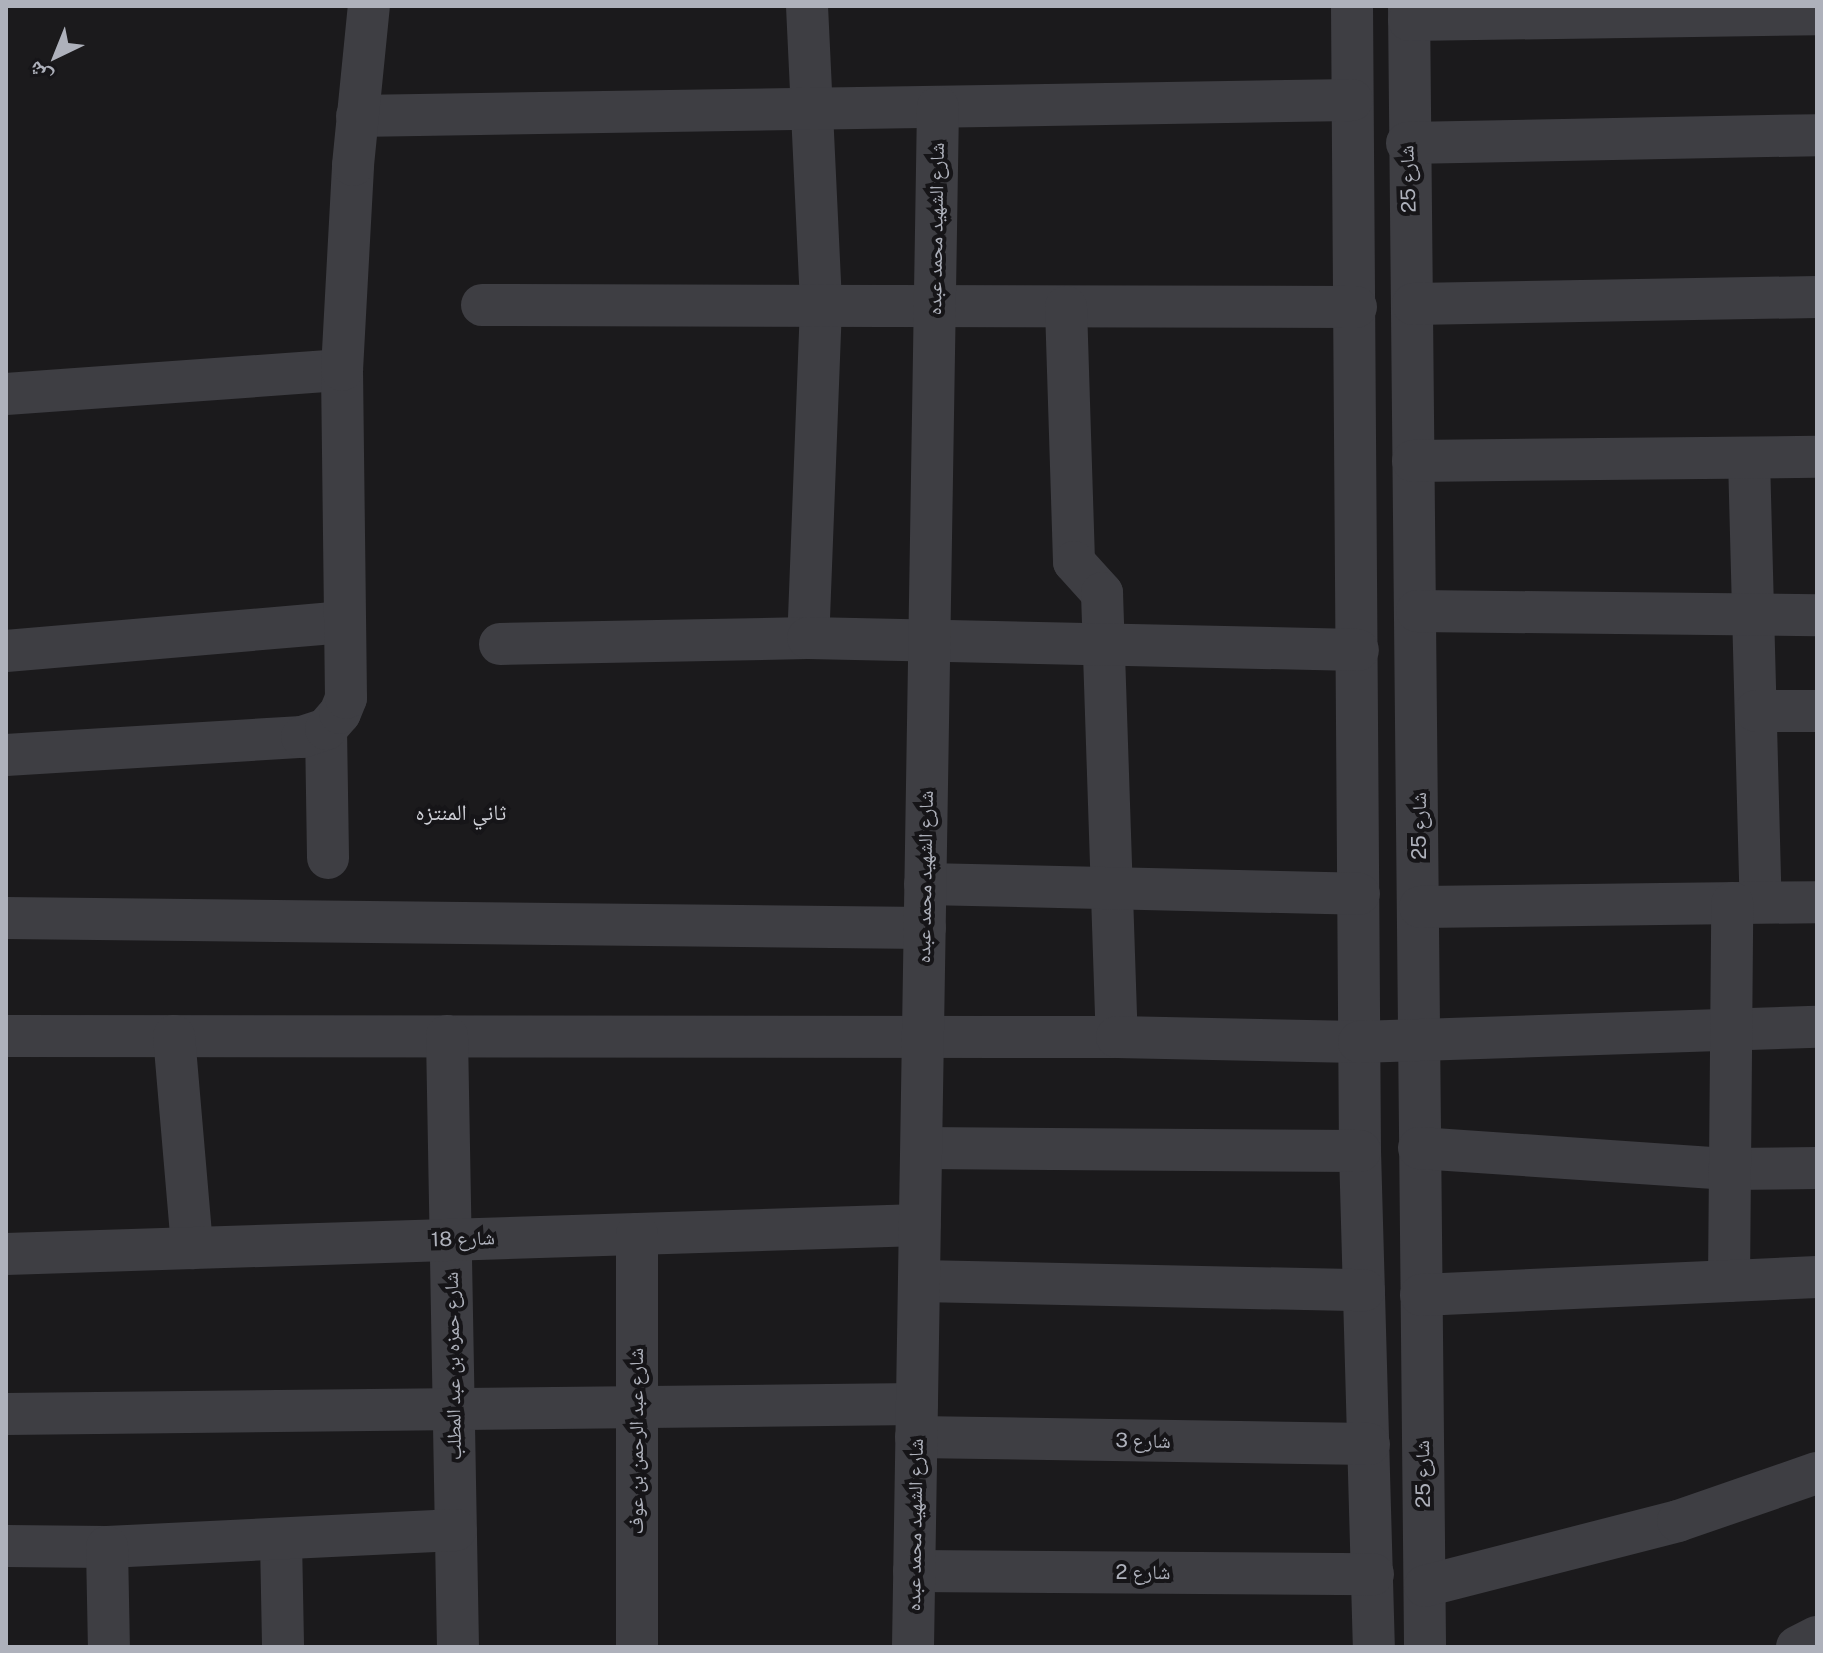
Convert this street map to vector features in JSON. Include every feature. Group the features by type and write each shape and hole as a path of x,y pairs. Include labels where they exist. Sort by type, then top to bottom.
{"street":[{"path":"328,858 326,729 346,698 342,370 357,116 369,6"},
{"path":"807,6 821,306 808,638"},
{"path":"1352,6 1360,1151 1374,1647"},
{"path":"1409,13 1817,14"},
{"name":"شارع 25","path":"1409,13 1407,143 1413,304 1417,611 1425,1647"},
{"path":"357,116 1352,100"},
{"name":"شارع الشهيد محمد عبده","path":"913,1647 938,107"},
{"path":"1407,143 1817,135"},
{"path":"1413,304 1817,297"},
{"path":"482,305 1356,307"},
{"path":"1066,307 1074,562 1102,593 1117,1037"},
{"path":"6,394 342,370"},
{"path":"1413,461 1817,457"},
{"path":"1729,1281 1729,1030 1747,903 1756,711 1749,458"},
{"path":"1417,611 1817,615"},
{"path":"6,651 345,622"},
{"path":"500,644 808,638 1358,650"},
{"path":"1756,711 1817,711"},
{"path":"6,755 302,737 326,729"},
{"path":"925,884 1359,894"},
{"path":"1420,907 1817,902"},
{"path":"6,918 925,928"},
{"path":"6,1036 1117,1037 1359,1042 1817,1027"},
{"path":"174,1036 192,1248"},
{"name":"شارع حمزه بن عبد المطلب","path":"447,1036 458,1647"},
{"path":"922,1148 1360,1151"},
{"path":"1419,1148 1729,1169 1817,1168"},
{"name":"شارع 18","path":"6,1254 920,1225"},
{"name":"شارع عبد الرحمن بن عوف","path":"637,1234 637,1647"},
{"path":"1421,1295 1817,1277"},
{"path":"919,1281 1364,1290"},
{"name":"شارع 3","path":"6,1414 635,1407 1369,1444"},
{"path":"1425,1586 1678,1521 1817,1473"},
{"path":"6,1546 107,1547 456,1530"},
{"path":"281,1540 283,1647"},
{"path":"107,1547 109,1647"},
{"name":"شارع 2","path":"914,1571 1373,1574"},
{"path":"1797,1647 1817,1637"}],"district":[{"name":"ثاني المنتزه","path":"461,813"}]}
